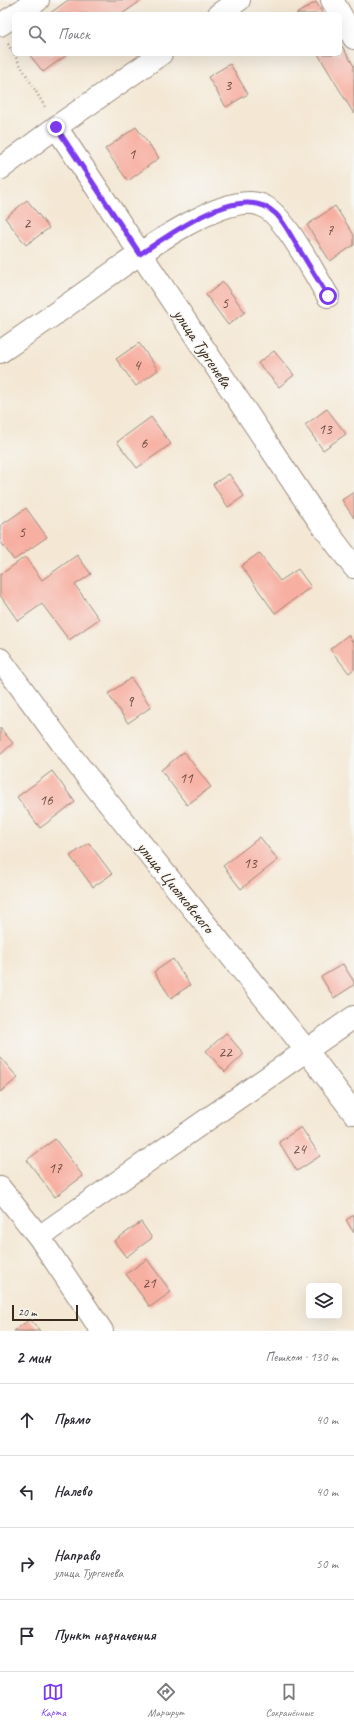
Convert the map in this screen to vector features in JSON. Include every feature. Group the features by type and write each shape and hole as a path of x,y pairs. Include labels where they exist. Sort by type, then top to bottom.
{"street":[{"path":"20,12 38,0"},
{"path":"222,12 239,0"},
{"path":"332,0 339,12"},
{"path":"0,25 12,17"},
{"path":"342,17 354,38"},
{"path":"0,169 56,127 158,56"},
{"name":"улица Тургенева","path":"56,127 317,518 354,567"},
{"path":"0,352 140,254 188,223 221,208 240,203 261,204 276,214 285,225 328,296"},
{"name":"улица Циолковского","path":"0,659 78,765 307,1051 354,1113"},
{"path":"39,1237 354,1017"},
{"path":"0,1188 39,1237 102,1331"}],"path":[{"path":"15,56 56,127"}],"building":[{"path":"68,0 142,0 125,12 52,12"},
{"path":"316,2 322,12 299,12"},
{"path":"342,46 354,66 354,114 319,56 342,56"},
{"path":"31,56 65,56 43,72"},
{"path":"230,64 248,94 226,107 208,77"},
{"path":"136,127 159,158 128,181 105,149"},
{"path":"27,200 49,228 26,245 5,218"},
{"path":"335,206 354,235 354,245 330,261 307,225"},
{"path":"223,282 245,312 228,325 206,295"},
{"path":"139,343 158,370 136,386 116,359"},
{"path":"274,351 294,375 279,387 258,363"},
{"path":"327,409 346,434 323,450 305,425"},
{"path":"151,417 171,444 137,468 117,442"},
{"path":"229,474 244,496 228,507 213,484"},
{"path":"354,492 354,518 342,500"},
{"path":"26,508 47,537 14,560 0,541 0,526"},
{"path":"259,553 280,581 298,569 311,587 275,613 241,566"},
{"path":"77,555 91,574 75,585 99,619 69,640 42,604 18,621 0,595 0,575 25,557 42,580"},
{"path":"348,635 354,644 354,669 349,673 330,649"},
{"path":"131,678 151,707 128,723 108,694"},
{"path":"0,728 13,743 0,755"},
{"path":"184,752 211,787 187,805 161,770"},
{"path":"52,771 75,802 40,828 17,797"},
{"path":"260,837 278,860 241,889 223,866"},
{"path":"89,843 112,874 93,887 70,856"},
{"path":"173,959 190,985 171,998 154,972"},
{"path":"343,964 354,982 354,985 334,998 321,977"},
{"path":"226,1033 244,1054 225,1072 206,1051"},
{"path":"0,1057 18,1078 0,1092"},
{"path":"301,1127 320,1156 297,1171 279,1142"},
{"path":"55,1139 83,1176 55,1197 27,1160"},
{"path":"354,1215 354,1233 346,1220"},
{"path":"141,1222 152,1238 126,1257 114,1241"},
{"path":"147,1259 171,1292 150,1307 126,1274"},
{"path":"30,1319 40,1331 14,1331"}],"route":[{"path":"56,127 140,254 188,223 221,208 240,203 261,204 276,214 285,225 328,296"}]}
